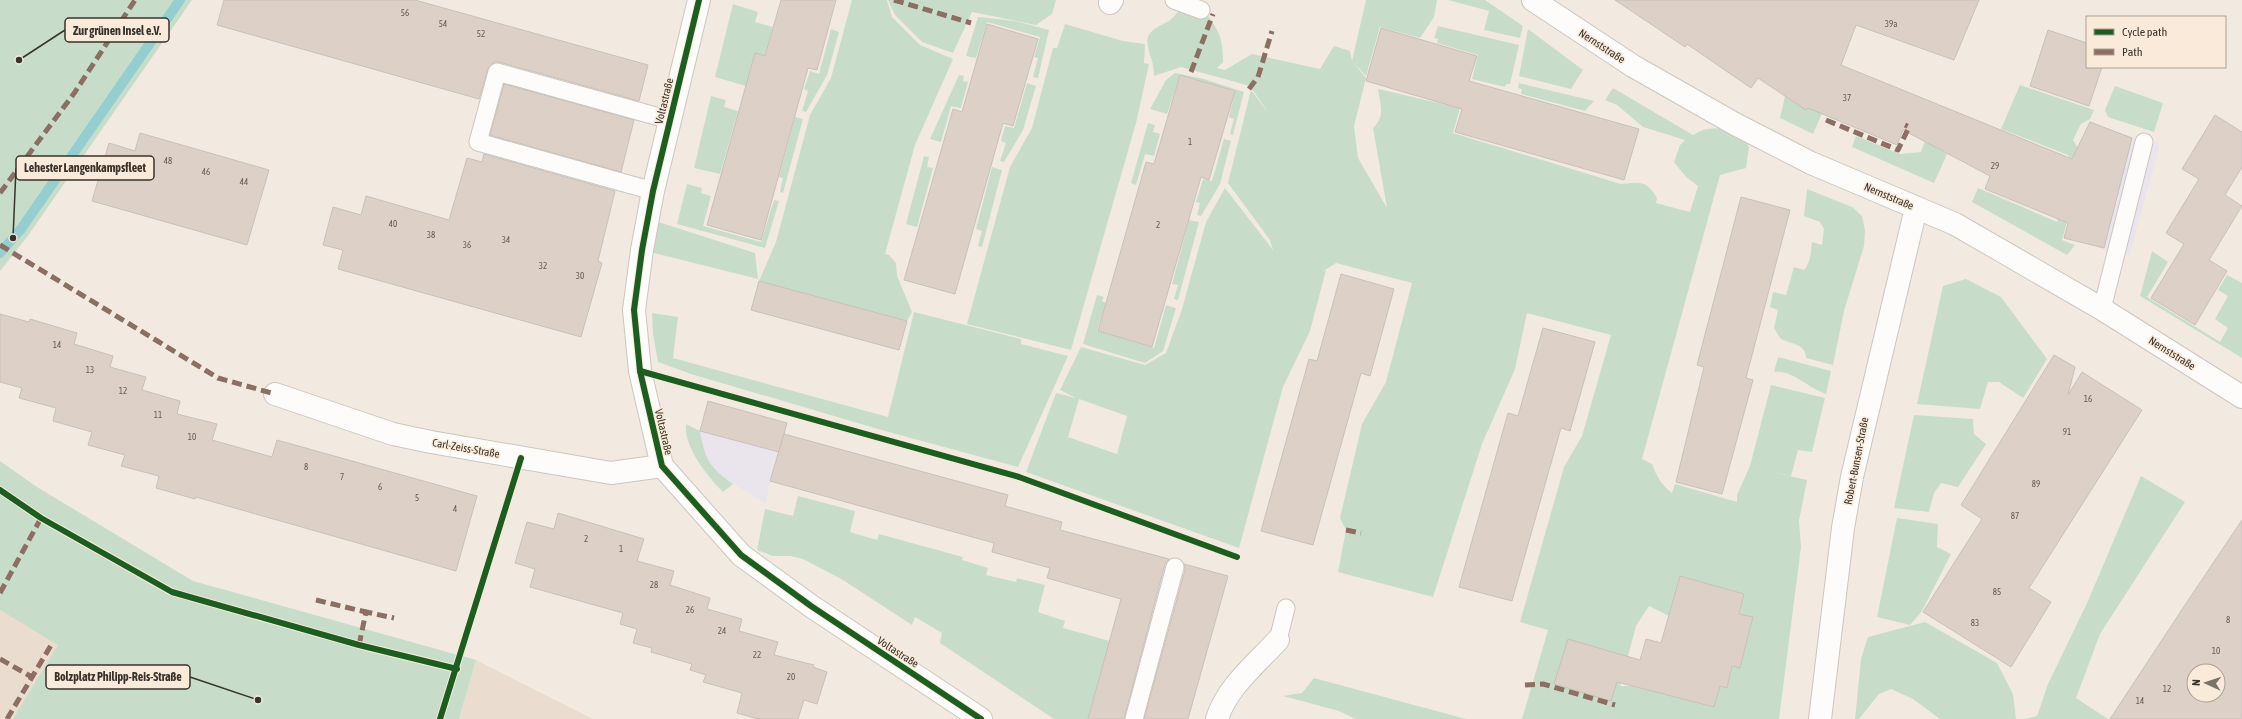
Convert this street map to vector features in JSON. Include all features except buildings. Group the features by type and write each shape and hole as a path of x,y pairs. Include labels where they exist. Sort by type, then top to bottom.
{"street":[{"name":"Voltastraße","path":"699,0 653,190 642,250 634,310 640,371 662,466 741,555 811,606 981,719"},
{"name":"Nernststraße","path":"1533,0 1633,66 1735,124 1811,162 1955,224 2102,309 2242,397"},
{"name":"Robert-Bunsen-Straße","path":"1820,719 1843,528 1852,477 1916,208"},
{"name":"Carl-Zeiss-Straße","path":"275,394 393,434 444,444 611,473 662,466"},
{"path":"1217,719 1221,707 1238,684 1278,640"}],"lane":[{"path":"1174,0 1202,10"},
{"path":"653,190 478,142 497,72 670,120"},
{"path":"2102,309 2144,142"},
{"path":"1134,719 1175,567"},
{"path":"1278,640 1286,608"}],"shaded area":[{"path":"2104,130 2160,144 2129,256 2076,241"},
{"path":"708,401 787,423 770,481 766,504 715,472 704,452 700,431"},
{"path":"0,534 25,546 93,719 0,719"},
{"path":"476,660 593,719 459,719"}],"green space":[{"path":"0,0 192,0 27,237 0,271"},
{"path":"852,0 887,0 892,17 920,45 953,59 915,145 885,254 889,255 896,263 897,276 912,312 907,321 759,281 776,242 810,115 831,78"},
{"path":"888,0 1056,0 1052,14 1036,25 972,12 953,53 922,42 895,15"},
{"path":"1366,0 1437,0 1434,17 1420,38 1380,27 1366,76 1352,61"},
{"path":"1448,0 1485,0 1523,26 1520,38 1484,30 1489,11"},
{"path":"733,4 758,12 755,22 773,27 765,56 755,53 746,86 715,77"},
{"path":"1181,9 1206,13 1215,25 1220,36 1223,62 1217,68 1225,70 1252,54 1320,69 1334,46 1350,51 1352,61 1366,78 1354,126 1358,158 1387,208 1373,128 1380,119 1381,114 1378,89 1460,108 1453,133 1621,184 1638,183 1646,185 1657,198 1656,203 1690,212 1698,186 1686,177 1674,162 1680,145 1685,140 1643,127 1617,105 1605,100 1613,88 1693,135 1706,129 1718,128 1744,136 1749,147 1746,168 1720,175 1642,459 1652,464 1660,480 1672,493 1675,484 1737,502 1737,495 1750,466 1771,385 1825,398 1812,452 1798,450 1791,476 1773,472 1807,480 1799,521 1801,547 1779,719 1522,719 1548,630 1520,622 1564,467 1582,436 1611,335 1527,313 1515,369 1482,444 1433,597 1338,572 1346,530 1340,518 1362,424 1386,382 1412,283 1336,263 1322,272 1326,270 1310,331 1283,387 1239,548 1026,472 1056,393 1076,398 1060,390 1081,347 1145,365 1166,353 1182,309 1206,222 1225,188 1273,250 1270,240 1228,183 1251,90 1270,115 1250,86 1181,67 1154,76 1147,41 1148,36 1158,27 1170,20","holes":["1079,399 1127,416 1117,454 1068,437","1680,576 1744,594 1739,614 1753,617 1740,668 1732,666 1727,688 1720,686 1714,707 1633,686 1620,686 1636,626 1649,606 1669,616"]},
{"path":"978,17 1015,21 1049,30 1038,78 1033,77 1038,58 1034,57 1040,37 987,22 976,58 966,56"},
{"path":"1065,24 1123,41 1145,44 1144,63 1149,64 1136,123 1071,350 967,324 1010,167 1032,128 1053,48 1057,48"},
{"path":"1438,26 1519,45 1510,84 1506,84 1505,87 1472,79 1478,55 1437,43 1438,39 1434,38"},
{"path":"831,29 839,32 827,75 806,112 802,111 808,91 804,89 810,71 819,74"},
{"path":"1528,29 1583,70 1571,89 1519,76"},
{"path":"1846,51 1837,79 1813,134 1780,118 1785,96 1807,110"},
{"path":"1175,73 1204,79 1244,92 1233,135 1230,134 1234,119 1229,117 1235,91 1180,75 1167,114 1150,109 1166,80"},
{"path":"959,75 964,76 963,81 968,82 961,108 951,106 941,142 930,139"},
{"path":"1027,83 1036,86 1023,130 1004,162 1000,161 1006,143 1001,141 1005,126 1014,128"},
{"path":"1519,83 1594,101 1585,111 1521,94 1522,89 1518,88"},
{"path":"2020,85 2094,110 2090,119 2081,124 2073,140 2088,164 2070,159 2068,155 2001,129"},
{"path":"2115,86 2163,103 2154,132 2108,117 2105,110"},
{"path":"711,96 726,100 724,107 738,111 720,174 694,168"},
{"path":"795,117 803,119 783,193 780,192 783,178 779,177"},
{"path":"1148,123 1155,125 1153,132 1160,134 1154,156 1145,154 1136,185 1131,183"},
{"path":"1928,132 1940,137 1936,148 1947,154 1934,183 1852,147 1856,136 1900,154 1921,152"},
{"path":"1224,139 1231,141 1220,184 1201,216 1197,215 1200,203 1196,202 1203,179 1212,181"},
{"path":"924,156 929,157 927,167 933,168 917,227 906,224"},
{"path":"992,167 1002,170 982,247 978,246 982,231 976,229"},
{"path":"687,184 702,188 701,193 711,196 703,226 761,242 774,200 779,201 765,248 677,224"},
{"path":"1978,188 2057,222 2060,213 2068,218 2062,240 2075,245 2067,255 1972,202"},
{"path":"1807,189 1852,207 1862,216 1865,230 1864,246 1844,311 1833,365 1806,358 1803,349 1800,346 1780,338 1774,328 1778,310 1770,307 1773,292 1786,295 1794,267 1804,270 1807,266 1812,242 1822,245 1824,229 1820,222 1804,216"},
{"path":"649,219 755,253 758,279 642,250"},
{"path":"1189,220 1199,222 1178,300 1174,299 1178,285 1172,284"},
{"path":"2152,251 2168,262 2147,297 2220,342 2228,328 2215,319 2228,296 2218,290 2227,275 2242,283 2242,358 2140,296"},
{"path":"1966,279 2001,297 2047,359 2023,398 1999,382 1988,382 1980,409 1917,404 1943,286"},
{"path":"1097,295 1104,297 1102,301 1106,303 1097,331 1154,348 1166,305 1176,308 1163,351 1145,363 1083,344"},
{"path":"914,312 1021,339 1021,344 1068,356 1018,467 885,431 691,374 658,362 653,334 652,313 678,317 673,358 888,417"},
{"path":"1778,357 1831,371 1826,394 1794,376 1781,372 1774,372"},
{"path":"1914,415 1973,419 1974,434 1986,444 1958,487 1941,483 1934,493 1929,512 1894,508"},
{"path":"686,424 700,431 706,456 709,462 718,472 733,484 723,492 710,478 692,451 686,433"},
{"path":"0,461 37,487 193,581 476,660 459,719 13,719 58,645 0,610"},
{"path":"2141,476 2185,502 2100,634 2076,698 2108,719 2024,719 2037,716 2048,684 2088,601"},
{"path":"798,496 855,511 850,532 877,540 879,534 963,557 962,560 988,568 986,575 1016,582 1017,578 1045,585 1038,612 1065,621 1063,628 1110,641 1088,719 1054,719 940,643 942,633 915,617 912,625 843,580 803,559 791,556 773,556 757,550 765,509 793,516"},
{"path":"1897,518 1938,524 1937,547 1951,554 1922,611 1910,625 1877,617"},
{"path":"1925,622 1997,663 2013,694 2016,719 1940,719 1913,699 1891,689 1879,694 1859,719 1855,719 1861,659 1868,637"},
{"path":"1314,678 1466,719 1356,719 1339,711 1283,696 1302,693"}],"waterway":[{"path":"0,253 21,229 180,0"}],"marked path":[{"path":"0,193 75,92 135,0"},
{"path":"894,0 971,23"},
{"path":"1191,72 1213,14"},
{"path":"1249,89 1258,77 1272,31"},
{"path":"1826,120 1898,150 1909,127 1905,125"},
{"path":"0,245 218,378 275,394"},
{"path":"0,593 41,518"},
{"path":"1346,530 1361,533"},
{"path":"316,600 366,612"},
{"path":"359,645 366,612 394,618"},
{"path":"7,719 53,642"},
{"path":"0,659 32,677"},
{"path":"1525,685 1543,684 1615,705"}],"cycle path":[{"path":"699,0 653,191 642,250 634,310 640,371 662,466 741,555 811,606 981,719"},
{"path":"640,371 1019,477 1237,557"},
{"path":"440,719 521,458"},
{"path":"0,490 41,518 172,592 359,645 457,669"}],"place":[{"name":"Zur grünen Insel e.V.","path":"19,60"},
{"name":"Lehester Langenkampsfleet","path":"13,238"},
{"name":"Bolzplatz Philipp-Reis-Straße","path":"258,700"}]}
